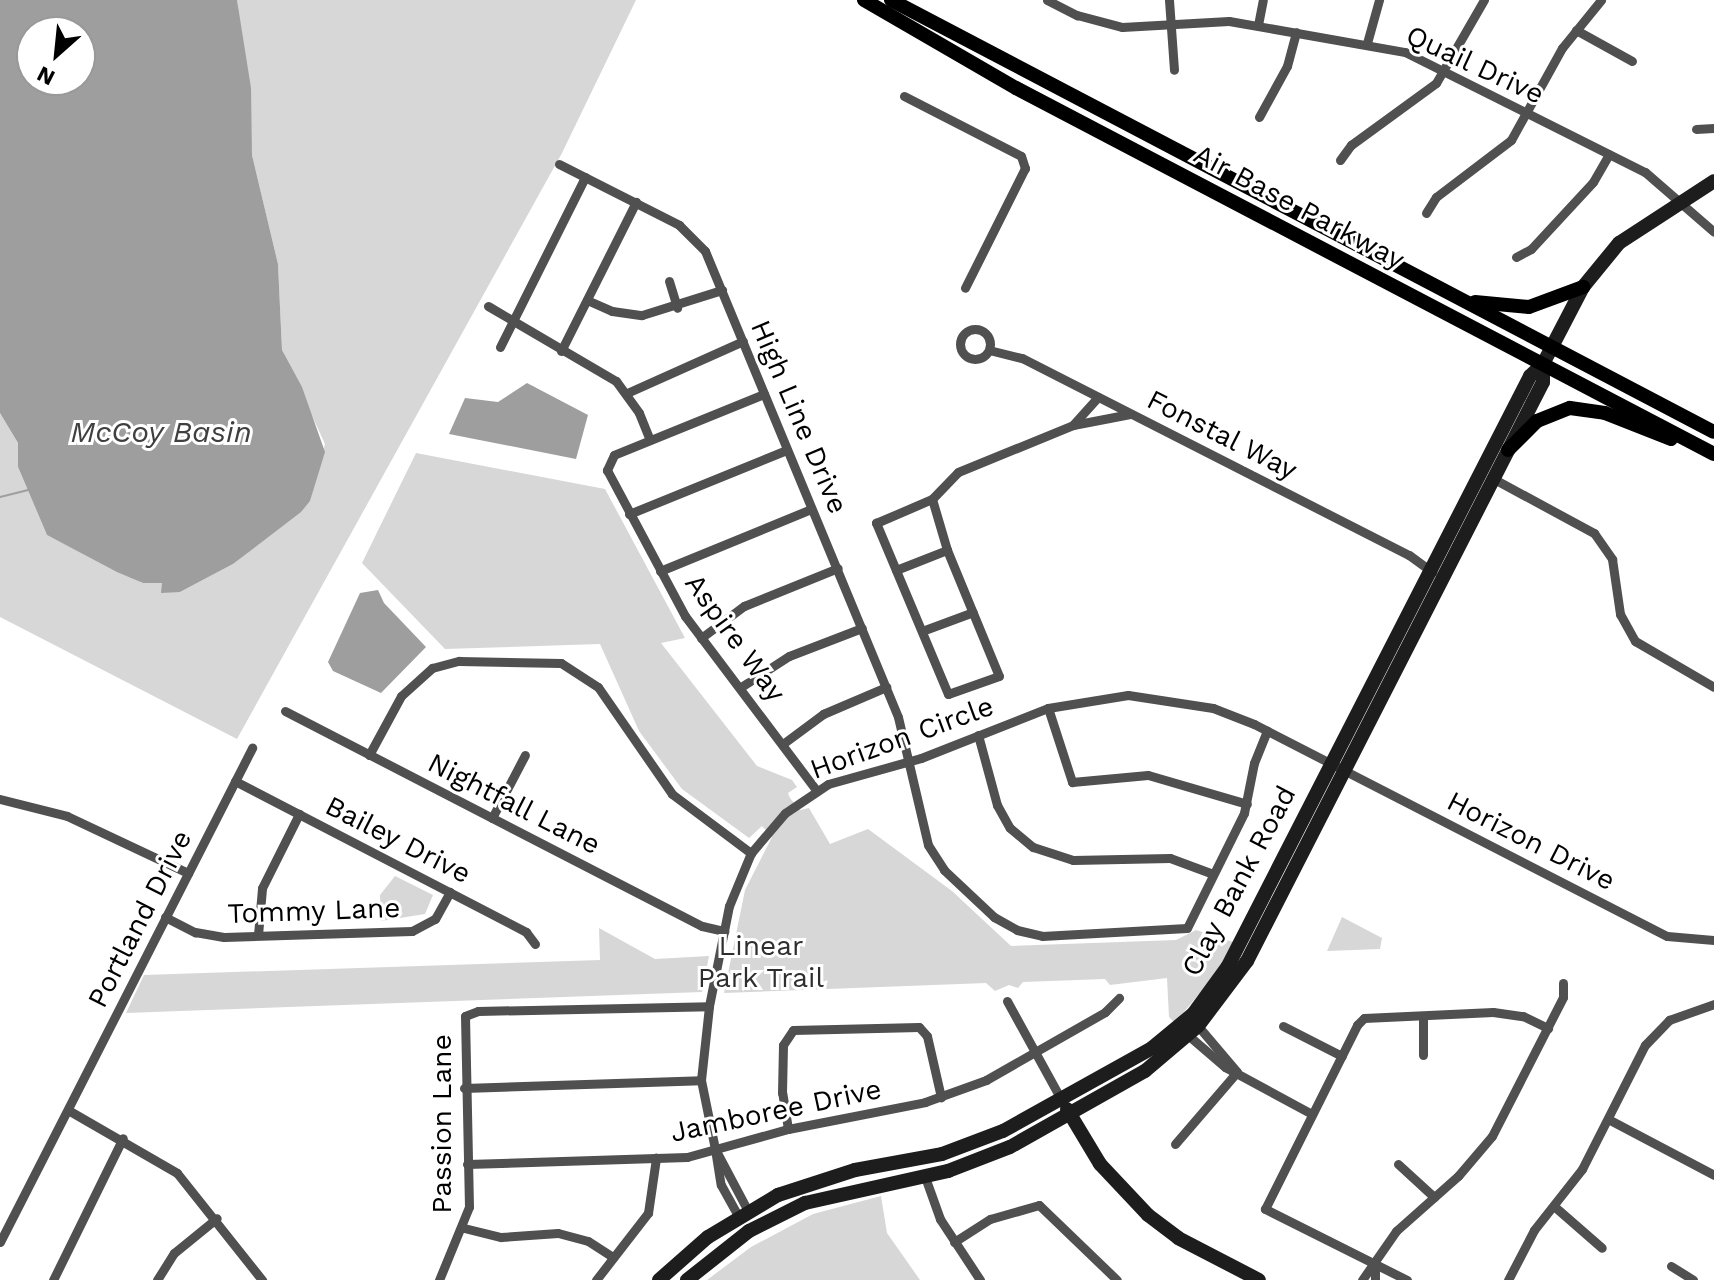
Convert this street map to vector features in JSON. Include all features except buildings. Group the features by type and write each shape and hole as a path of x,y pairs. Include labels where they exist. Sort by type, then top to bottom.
{"main road":[{"name":"Air Base Parkway","path":"864,0 938,47 1713,453"},
{"name":"Air Base Parkway","path":"891,0 1714,432"},
{"path":"1457,298 1521,308 1583,287"},
{"path":"1508,450 1545,416 1582,408 1713,453"}],"street":[{"name":"Quail Drive","path":"1047,0 1101,24 1168,26 1219,21 1367,43 1405,52 1656,179 1714,232"},
{"path":"1169,0 1168,26 1174,70"},
{"path":"1258,25 1263,0"},
{"path":"1367,43 1379,0"},
{"path":"1340,160 1351,145 1425,93 1445,70 1484,0"},
{"path":"1426,213 1436,197 1511,140 1576,30 1601,0"},
{"path":"1576,30 1632,61"},
{"path":"1259,117 1287,66 1296,32"},
{"path":"904,96 1021,156 1025,168 965,288"},
{"path":"1696,129 1714,128"},
{"path":"1516,257 1531,249 1593,182 1609,154"},
{"name":"High Line Drive","path":"559,164 689,232 705,251 886,687 910,761 927,841 939,865 988,913 1022,932 1181,931 1189,926 1213,874"},
{"path":"500,347 585,177"},
{"name":"Clay Bank Road","path":"687,1280 741,1236 785,1211 859,1187 925,1177 990,1156 1070,1115 1145,1071 1194,1031 1247,961 1338,767 1436,575 1530,376 1543,364 1583,287 1619,243 1714,181"},
{"path":"561,351 636,202"},
{"path":"669,281 677,308"},
{"path":"587,300 629,315 677,308 722,290"},
{"path":"488,306 607,375 627,393 650,440 764,394"},
{"path":"627,393 743,341"},
{"name":"Fonstal Way","path":"989,350 1022,358 1436,575"},
{"name":"Clay Bank Road","path":"1436,575 1494,479 1542,384 1543,364"},
{"path":"1073,425 1098,397"},
{"path":"932,499 947,550 999,676 948,694 876,523 932,499 958,472 1073,425 1131,414"},
{"name":"Aspire Way","path":"650,440 614,455 607,464 629,514 701,638 784,743 816,790"},
{"path":"629,514 787,450"},
{"path":"1494,479 1594,533 1612,559 1620,614 1635,641 1714,687"},
{"path":"660,571 811,509"},
{"path":"896,570 947,550"},
{"path":"701,638 744,606 838,568"},
{"path":"922,631 973,612"},
{"path":"741,687 789,656 862,628"},
{"path":"369,755 401,696 432,668 488,660 561,663 598,687 672,794 751,853"},
{"path":"784,743 823,714 886,687"},
{"name":"Horizon Circle","path":"744,1214 715,1149 701,1080 709,1006 734,889 751,853 767,831 795,804 816,790 853,774 910,761 1048,708 1113,696 1161,697 1213,708 1338,767"},
{"path":"1048,708 1072,782 1148,775 1247,804"},
{"name":"Nightfall Lane","path":"285,711 702,926 724,931"},
{"path":"978,735 997,805 1010,828 1033,847 1073,860 1170,858 1213,874 1247,804 1254,763 1267,731"},
{"name":"Portland Drive","path":"0,1242 252,748"},
{"path":"492,818 525,755"},
{"name":"Clay Bank Road","path":"659,1280 694,1247 744,1214 826,1177 974,1143 1062,1101 1163,1040 1217,985 1338,767"},
{"name":"Horizon Drive","path":"1338,767 1667,936 1714,940"},
{"name":"Bailey Drive","path":"235,781 526,932 535,944"},
{"path":"0,799 67,816 188,873"},
{"path":"258,935 262,888 299,814"},
{"name":"Tommy Lane","path":"165,917 202,934 418,929 435,919 450,892"},
{"path":"1362,1280 1396,1231 1434,1197 1492,1136 1563,997 1563,983"},
{"name":"Jamboree Drive","path":"467,1164 656,1158 715,1149 788,1129 941,1097 1035,1053 1105,1012 1119,998"},
{"path":"1007,1001 1100,1164 1148,1215 1178,1238 1259,1280"},
{"path":"1508,1280 1522,1248 1555,1207 1658,1029 1683,1013 1714,1004"},
{"name":"Passion Lane","path":"439,1280 464,1228 467,1164 463,1025 471,1012 709,1006"},
{"path":"1407,1280 1375,1262 1329,1244 1265,1209 1342,1056 1364,1018 1502,1012 1548,1028"},
{"path":"1423,1016 1423,1055"},
{"path":"1283,1026 1342,1056"},
{"path":"788,1129 782,1058 784,1039 793,1030 919,1027 927,1036 941,1097"},
{"path":"1194,1031 1237,1072 1312,1114"},
{"path":"1175,1144 1237,1072"},
{"path":"464,1088 701,1080"},
{"path":"68,1110 123,1138 177,1173 217,1218 262,1280"},
{"path":"1608,1119 1714,1175"},
{"path":"53,1280 123,1138"},
{"path":"596,1280 648,1213 656,1188 656,1158"},
{"path":"1398,1164 1434,1197"},
{"path":"925,1177 954,1242 980,1280"},
{"path":"954,1242 990,1219 1039,1205 1117,1280"},
{"path":"1555,1207 1602,1248"},
{"path":"157,1280 174,1253 217,1218"},
{"path":"464,1228 501,1237 558,1233 588,1241 613,1257"},
{"path":"1375,1262 1375,1280"},
{"path":"1671,1266 1693,1280"}],"green space":[{"path":"237,0 636,0 562,153 237,739 0,617 0,413 18,443 18,467 47,535 143,583 162,583 180,592 233,564 310,501 325,444 282,350 278,264 252,155"},
{"path":"416,453 605,489 685,638 661,643 757,766 792,780 797,787 788,793 790,798 800,810 809,808 830,844 868,829 952,891 1011,946 1176,940 1196,930 1233,942 1221,967 1175,1023 1169,1017 1167,978 1110,985 1105,979 1023,982 1018,988 1009,985 995,991 986,983 724,993 745,890 772,837 762,826 749,838 682,789 639,731 600,644 445,649 362,563"},
{"path":"395,876 433,895 425,914 381,921 380,895"},
{"path":"1342,917 1382,938 1380,949 1327,951"},
{"name":"Linear Park Trail","path":"599,928 655,959 709,956 702,992 126,1013 144,975 600,960"},
{"path":"881,1196 887,1233 920,1280 707,1280 751,1247 813,1214"}],"water":[{"name":"McCoy Basin","path":"0,0 237,0 251,88 252,155 278,264 282,350 302,387 325,452 310,501 301,512 233,564 180,592 161,593 162,583 143,583 47,535 18,467 18,443 0,413"},
{"path":"527,383 588,415 576,459 449,434 465,398 498,402"},
{"path":"378,590 384,603 426,647 381,693 333,671 328,662 360,593"}],"waterway":[{"path":"0,497 28,490"}]}
